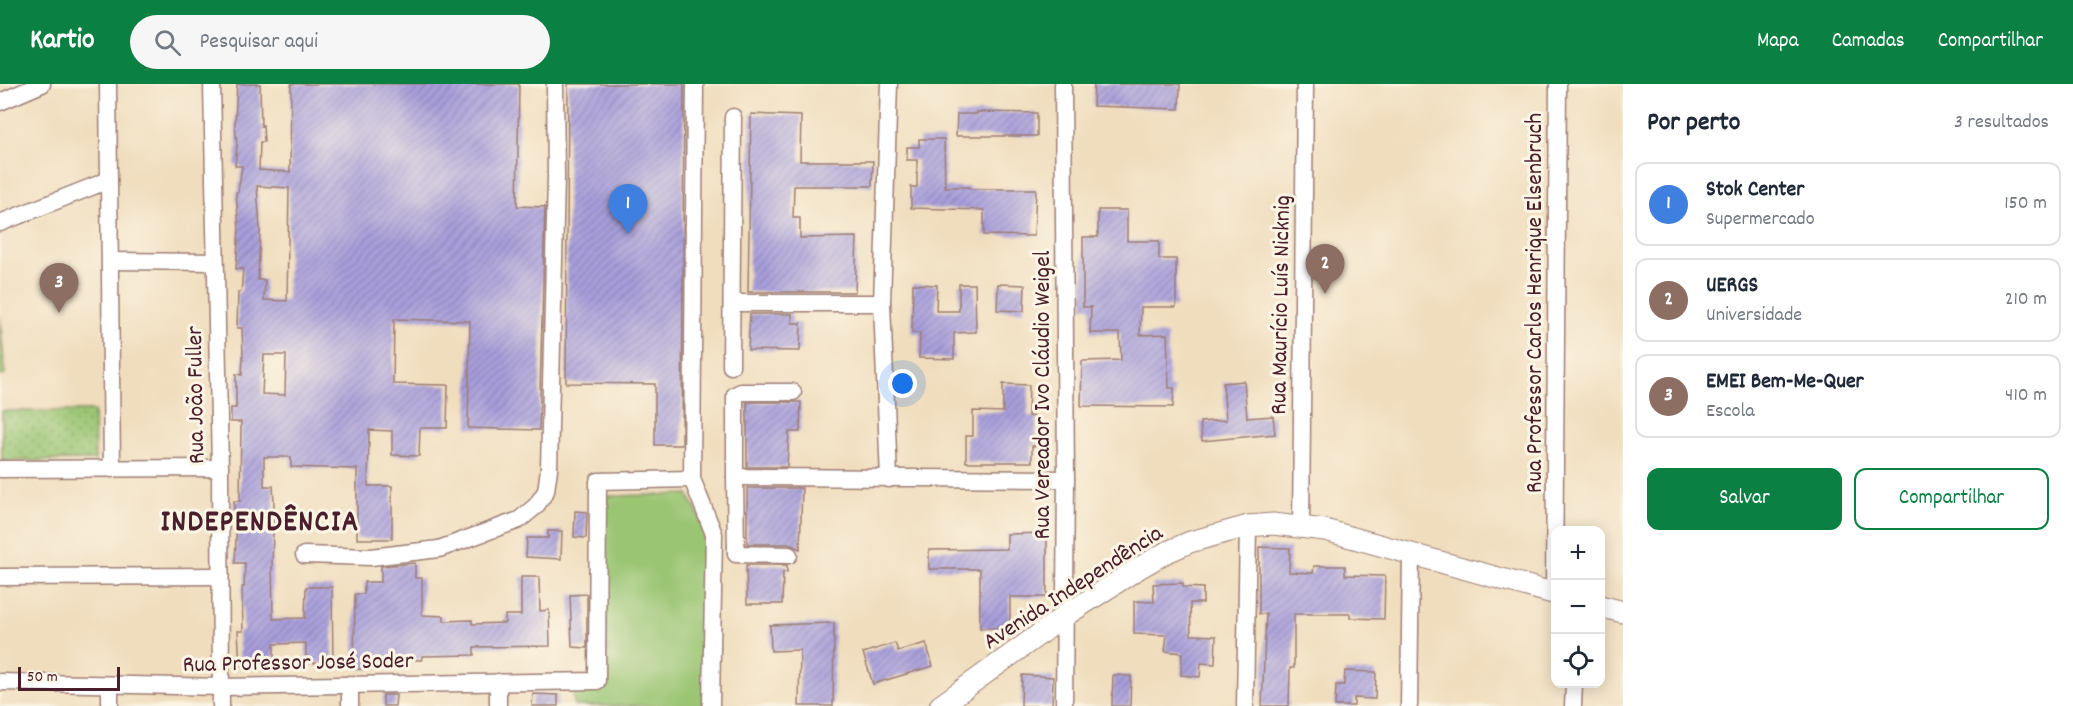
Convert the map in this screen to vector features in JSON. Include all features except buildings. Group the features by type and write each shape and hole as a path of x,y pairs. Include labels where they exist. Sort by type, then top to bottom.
{"main road":[{"name":"Avenida Independência","path":"940,706 1066,615 1165,553 1190,542 1248,526 1273,524 1325,530 1551,593"},
{"path":"1605,607 1623,612"}],"street":[{"path":"0,102 42,84"},
{"path":"108,84 112,469"},
{"name":"Rua João Fuller","path":"212,84 220,468 221,706"},
{"path":"304,555 371,557 439,549 519,520 536,506 546,491 549,469 555,84"},
{"path":"695,84 692,479 714,534 711,706"},
{"path":"889,84 882,303 889,479"},
{"name":"Rua Vereador Ivo Cláudio Weigel","path":"1063,84 1066,479 1064,706"},
{"name":"Rua Maurício Luís Nicknig","path":"1301,527 1305,84"},
{"name":"Rua Professor Carlos Henrique Elsenbruch","path":"1555,580 1558,84"},
{"path":"730,366 733,117"},
{"path":"0,223 109,180"},
{"path":"111,261 215,262"},
{"path":"732,303 882,303"},
{"path":"789,555 736,554 735,395 741,392 793,392"},
{"path":"0,469 220,468"},
{"path":"735,477 1066,479"},
{"name":"Rua Professor José Soder","path":"0,682 221,687 597,681 598,481 692,479"},
{"path":"1245,706 1248,526"},
{"path":"1409,706 1412,553"},
{"path":"0,577 220,576"},
{"path":"498,682 498,706"},
{"path":"350,684 350,706"},
{"path":"110,685 110,706"},
{"path":"1574,688 1574,706"}],"green space":[{"path":"0,316 5,375 0,376"},
{"path":"2,411 94,411 95,460 2,461"},
{"path":"688,494 707,533 704,706 574,706 573,690 608,688 604,503 609,496"}],"place":[{"name":"Stok Center","path":"628,234"},
{"name":"UERGS","path":"1325,294"},
{"name":"EMEI Bem-Me-Quer","path":"59,313"}],"district":[{"name":"INDEPENDÊNCIA","path":"260,520"}]}
